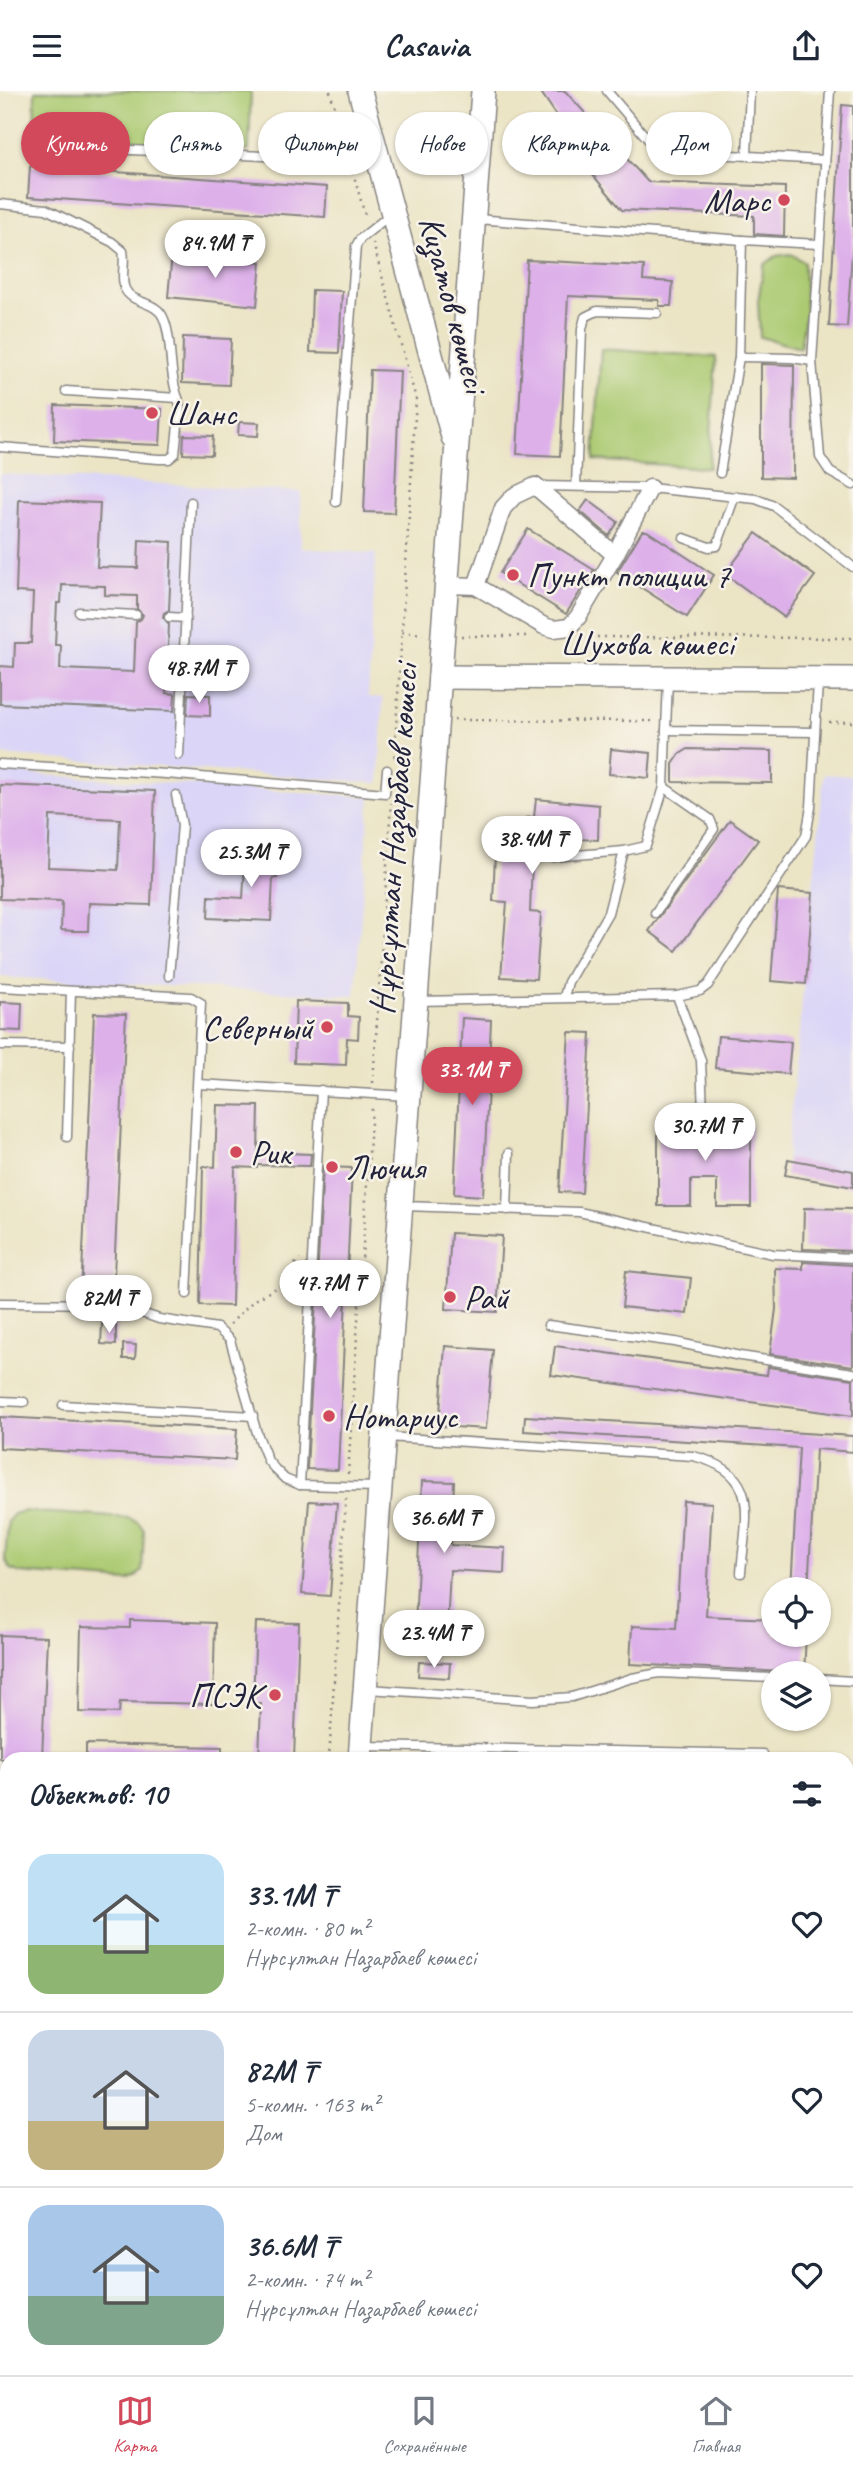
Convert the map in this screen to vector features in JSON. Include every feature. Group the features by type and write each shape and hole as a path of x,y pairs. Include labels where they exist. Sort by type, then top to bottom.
{"main road":[{"name":"Кизатов көшесі","path":"360,91 366,112"},
{"name":"Нұрсұлтан Назарбаев көшесі","path":"360,1752 483,91"},
{"name":"Кизатов көшесі","path":"381,168 458,454"},
{"name":"Шухова көшесі","path":"440,677 853,679"}],"street":[{"path":"476,586 503,508 514,496 535,486 615,555"},
{"path":"446,585 476,586 544,626 563,629 569,627 578,617 615,555 650,488"}],"lane":[{"path":"607,91 658,151 825,160"},
{"path":"747,155 750,91"},
{"path":"830,91 812,361 820,457 830,472 853,485"},
{"path":"130,150 258,155"},
{"path":"0,204 46,209 123,251 126,290 131,296 156,308 163,317 173,385 180,406 178,446 169,459 0,447"},
{"path":"336,502 355,253 360,239 393,212"},
{"path":"474,219 819,244"},
{"path":"720,473 739,357 742,240"},
{"path":"576,487 582,329 585,317 597,311 657,313"},
{"path":"739,357 812,361"},
{"path":"66,391 178,398"},
{"path":"535,486 650,488 756,499 774,506 853,567"},
{"path":"684,538 709,547 717,546 735,496"},
{"path":"179,755 191,502"},
{"path":"79,612 136,615"},
{"path":"169,617 186,618"},
{"path":"554,857 624,852 646,846 664,787 668,678"},
{"path":"416,1001 677,996 700,991 708,985 803,843 811,807 818,679"},
{"path":"666,726 815,727"},
{"path":"0,764 166,774 385,793 390,770"},
{"path":"655,913 715,829 710,819 664,787"},
{"path":"169,976 182,825 176,795"},
{"path":"564,997 568,982 608,913 624,852"},
{"path":"0,986 191,997 199,1000 198,1084 187,1294"},
{"path":"67,1137 71,991"},
{"path":"677,996 701,1060 702,1113"},
{"path":"0,1045 69,1047"},
{"path":"198,1084 410,1096"},
{"path":"300,1485 321,1090"},
{"path":"507,1210 509,1153"},
{"path":"401,1206 579,1212 773,1254 853,1258"},
{"path":"0,1303 116,1304 159,1319 208,1326 223,1332 230,1340 268,1461 285,1479 300,1485 380,1487"},
{"path":"548,1325 675,1342 740,1356 853,1373"},
{"path":"0,1401 24,1402"},
{"path":"63,1405 253,1416"},
{"path":"384,1436 693,1456 715,1463 737,1479 746,1502 741,1573"},
{"path":"365,1689 533,1700 572,1697 632,1678 659,1673 761,1677"},
{"path":"831,1680 853,1681"}],"path":[{"path":"330,91 336,112"},
{"path":"353,175 416,399 402,632 390,770"},
{"path":"402,632 443,636 538,636"},
{"path":"579,637 853,638"},
{"path":"437,720 666,726"},
{"path":"815,727 853,722"},
{"path":"329,1752 391,797"},
{"path":"223,1332 254,1300 282,1285 296,1262 311,1256"}],"shaded area":[{"path":"0,474 301,492 301,548 376,554 368,697 383,698 379,783 0,755"},
{"path":"0,772 370,797 355,996 0,977"},
{"path":"824,774 853,776 853,1187 785,1175"}],"green space":[{"path":"35,91 251,91 249,151 244,151 244,112 144,112 144,146 130,145 130,112 35,112"},
{"path":"791,254 804,262 806,311 800,348 760,337 758,301 764,265 776,256"},
{"path":"601,349 716,357 709,468 594,460"},
{"path":"23,1511 128,1518 138,1522 144,1530 142,1571 128,1581 20,1573 11,1569 5,1560 8,1521 14,1514"}],"building":[{"path":"540,91 565,91 584,112 554,112"},
{"path":"842,105 853,106 853,238 847,327 829,326"},
{"path":"632,164 648,182 785,187 784,236 754,234 754,216 622,210 593,175 632,175"},
{"path":"130,173 327,187 325,217 28,197 29,175"},
{"path":"172,253 261,262 257,306 168,297"},
{"path":"527,260 644,266 643,280 673,282 671,306 659,306 659,300 568,296 560,456 517,454"},
{"path":"312,290 342,291 339,353 310,352"},
{"path":"183,337 231,339 229,385 182,383"},
{"path":"761,364 794,365 793,478 761,477"},
{"path":"370,370 400,371 394,513 364,512"},
{"path":"55,405 162,409 160,445 54,441"},
{"path":"239,422 259,423 258,436 238,435"},
{"path":"184,435 213,436 212,455 183,454"},
{"path":"19,500 100,503 97,567 138,568 139,540 172,542 169,610 163,617 169,624 166,693 175,694 174,711 0,704 0,666 14,667 15,643 31,643 33,593 16,592","holes":["62,585 105,586 105,595 137,596 137,609 143,615 136,622 134,672 60,669 61,645 55,645 57,603 61,603"]},
{"path":"588,500 618,522 609,536 580,511"},
{"path":"528,529 594,570 566,614 500,573"},
{"path":"642,531 647,531 714,575 687,617 617,572"},
{"path":"756,533 815,576 784,617 725,574"},
{"path":"188,694 210,695 210,716 187,715"},
{"path":"611,749 651,753 649,778 609,774"},
{"path":"688,749 772,751 772,783 673,782 673,764 680,754"},
{"path":"0,785 155,791 151,905 89,903 88,931 74,931 61,930 62,901 0,899","holes":["50,816 120,819 118,870 48,867"]},
{"path":"536,799 599,805 598,840 533,837 530,912 541,913 536,979 501,977 507,902 493,901 496,832 516,833 526,818 534,817"},
{"path":"730,820 758,840 676,951 649,931"},
{"path":"246,847 279,848 277,878 273,878 271,921 208,918 209,896 243,898"},
{"path":"778,890 813,893 806,984 771,981"},
{"name":"Северный","path":"296,1001 348,1003 348,1016 359,1017 358,1039 347,1038 346,1065 294,1063"},
{"path":"0,1002 22,1003 21,1031 0,1030"},
{"path":"94,1013 126,1014 113,1296 81,1295"},
{"path":"462,1018 491,1020 483,1196 454,1194"},
{"path":"569,1032 591,1033 582,1193 559,1192"},
{"path":"718,1036 791,1042 788,1074 715,1068"},
{"path":"217,1105 259,1106 258,1152 311,1154 310,1166 235,1167 232,1306 200,1305 203,1166 215,1167"},
{"path":"658,1124 751,1125 751,1207 717,1207 717,1180 691,1180 691,1206 658,1206"},
{"path":"788,1159 853,1171 853,1187 785,1175"},
{"path":"323,1167 352,1168 338,1470 307,1469"},
{"path":"804,1208 853,1209 853,1251 803,1249"},
{"path":"451,1233 502,1236 497,1312 446,1309"},
{"path":"803,1262 853,1265 853,1366 770,1354 776,1309 775,1268 803,1269"},
{"path":"626,1271 691,1278 687,1314 622,1307"},
{"path":"102,1324 116,1325 116,1345 101,1344"},
{"path":"123,1344 136,1345 135,1359 123,1359"},
{"path":"445,1346 493,1350 486,1429 439,1426"},
{"path":"555,1346 767,1375 768,1367 853,1379 853,1416 551,1375"},
{"path":"525,1416 853,1436 853,1452 816,1449 809,1577 792,1577 799,1448 524,1431"},
{"path":"0,1417 237,1429 235,1460 0,1448"},
{"path":"422,1481 454,1482 451,1545 505,1548 504,1573 450,1570 447,1628 415,1626"},
{"path":"309,1501 337,1503 330,1596 302,1594"},
{"path":"683,1501 712,1503 706,1616 761,1618 761,1647 805,1647 805,1661 761,1661 761,1671 630,1664 632,1626 676,1628"},
{"path":"130,1620 215,1623 213,1704 120,1702 119,1713 79,1712 81,1627 130,1628"},
{"name":"ПСЭК","path":"256,1622 299,1623 294,1752 259,1752 261,1703 253,1703"},
{"path":"0,1635 47,1637 42,1752 0,1752"},
{"path":"419,1662 450,1663 449,1678 418,1676"},
{"path":"86,1744 222,1747 222,1752 86,1752"}],"place":[{"name":"Марс","path":"784,200"},
{"name":"Шанс","path":"152,413"},
{"name":"Пункт полиции 7","path":"513,575"},
{"name":"Северный","path":"327,1027"},
{"name":"Рик","path":"236,1152"},
{"name":"Лючия","path":"332,1167"},
{"name":"Рай","path":"450,1297"},
{"name":"Нотариус","path":"329,1416"},
{"name":"ПСЭК","path":"275,1695"}]}
